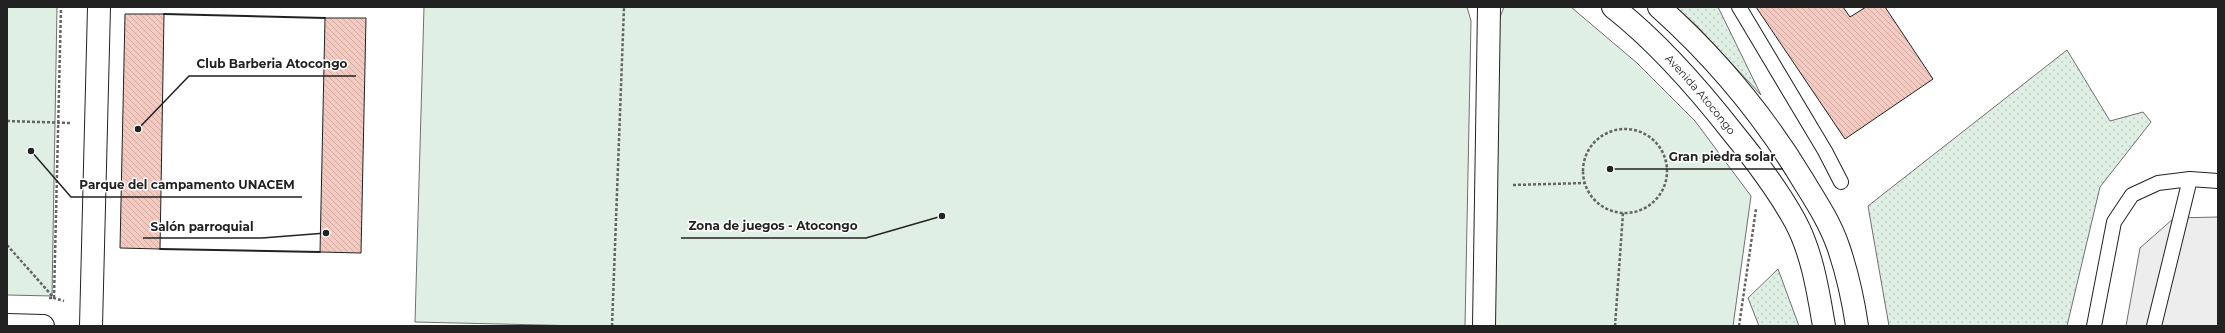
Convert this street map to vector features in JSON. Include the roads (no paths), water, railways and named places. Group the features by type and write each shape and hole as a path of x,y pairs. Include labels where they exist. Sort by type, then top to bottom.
{"main road":[{"path":"91,317 99,7"},
{"path":"1484,326 1489,7"},
{"name":"Avenida Atocongo","path":"1613,7 1634,24 1674,63 1714,108 1774,188 1796,222 1811,260 1824,326"},
{"path":"1659,7 1687,32 1734,84 1772,133 1798,171 1822,210 1838,246 1852,296 1857,326"},
{"path":"7,325 43,326"}],"lane":[{"path":"1739,7 1825,151 1840,182"},
{"path":"2094,326 2114,222 2132,195 2158,183 2190,179 2218,181"},
{"path":"2154,326 2190,179"}],"place":[{"name":"Club Barberia Atocongo","path":"138,129"},
{"name":"Parque del campamento UNACEM","path":"31,151"},
{"name":"Gran piedra solar","path":"1610,169"},
{"name":"Zona de juegos - Atocongo","path":"942,216"},
{"name":"Salón parroquial","path":"326,233"}]}
